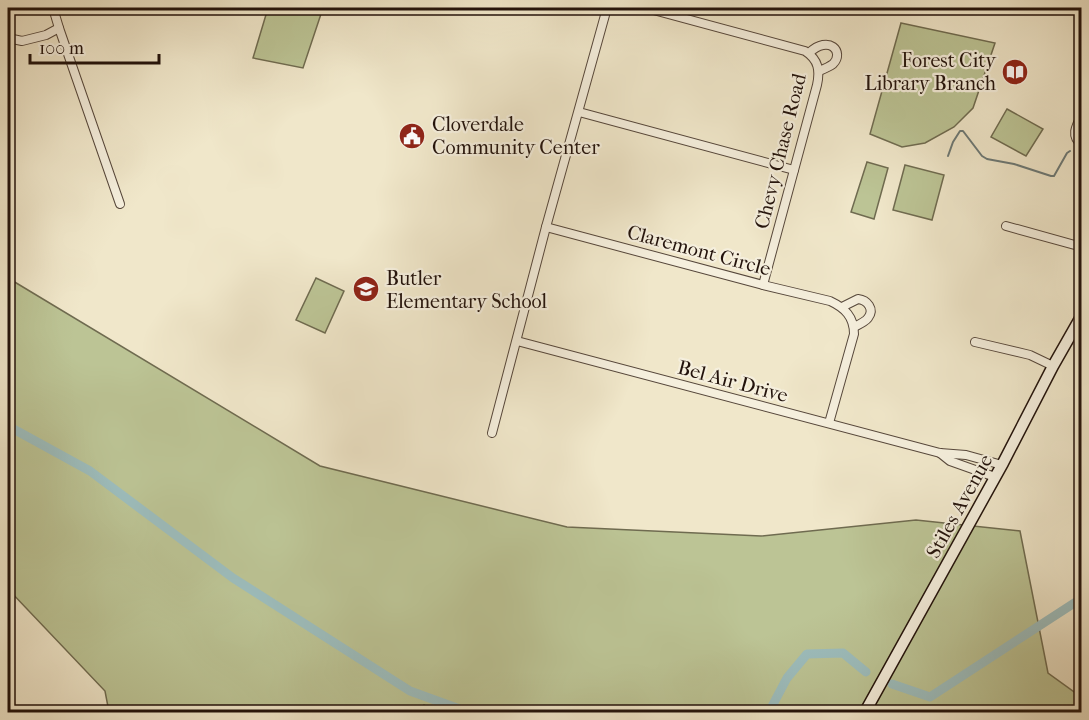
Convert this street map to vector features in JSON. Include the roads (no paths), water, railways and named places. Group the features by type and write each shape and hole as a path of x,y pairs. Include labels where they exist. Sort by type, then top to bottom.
{"street":[{"path":"53,8 120,204"},
{"path":"492,433 607,8"},
{"name":"Chevy Chase Road","path":"646,8 801,50 809,53 816,61 819,71 817,85 763,285"},
{"path":"8,38 22,41 46,35 59,28"},
{"path":"809,53 824,44 832,46 836,51 835,62 819,71"},
{"path":"579,112 794,170"},
{"path":"1082,115 1075,128 1075,138 1082,145"},
{"path":"1006,226 1082,247"},
{"name":"Claremont Circle","path":"546,227 830,301 842,307 858,299 864,300 869,304 871,311 869,317 854,327 850,352 829,423"},
{"path":"842,307 852,319 854,327"},
{"name":"Stiles Avenue","path":"865,712 1082,315"},
{"name":"Bel Air Drive","path":"517,340 940,453 966,455 1002,465"},
{"path":"975,342 1030,355 1053,366"},
{"name":"Bel Air Drive","path":"940,453 950,461 995,477"}],"waterway":[{"path":"948,156 960,131 963,131 982,156 987,159 1014,164 1051,176 1054,176 1070,151"},
{"path":"8,426 90,471 233,578 410,691 468,712"},
{"path":"892,684 930,697 1082,598"},
{"path":"769,712 787,678 807,654 843,653 866,672"}],"place":[{"name":"Forest City Library Branch","path":"1015,72"},
{"name":"Cloverdale Community Center","path":"412,136"},
{"name":"Butler Elementary School","path":"366,289"}]}
